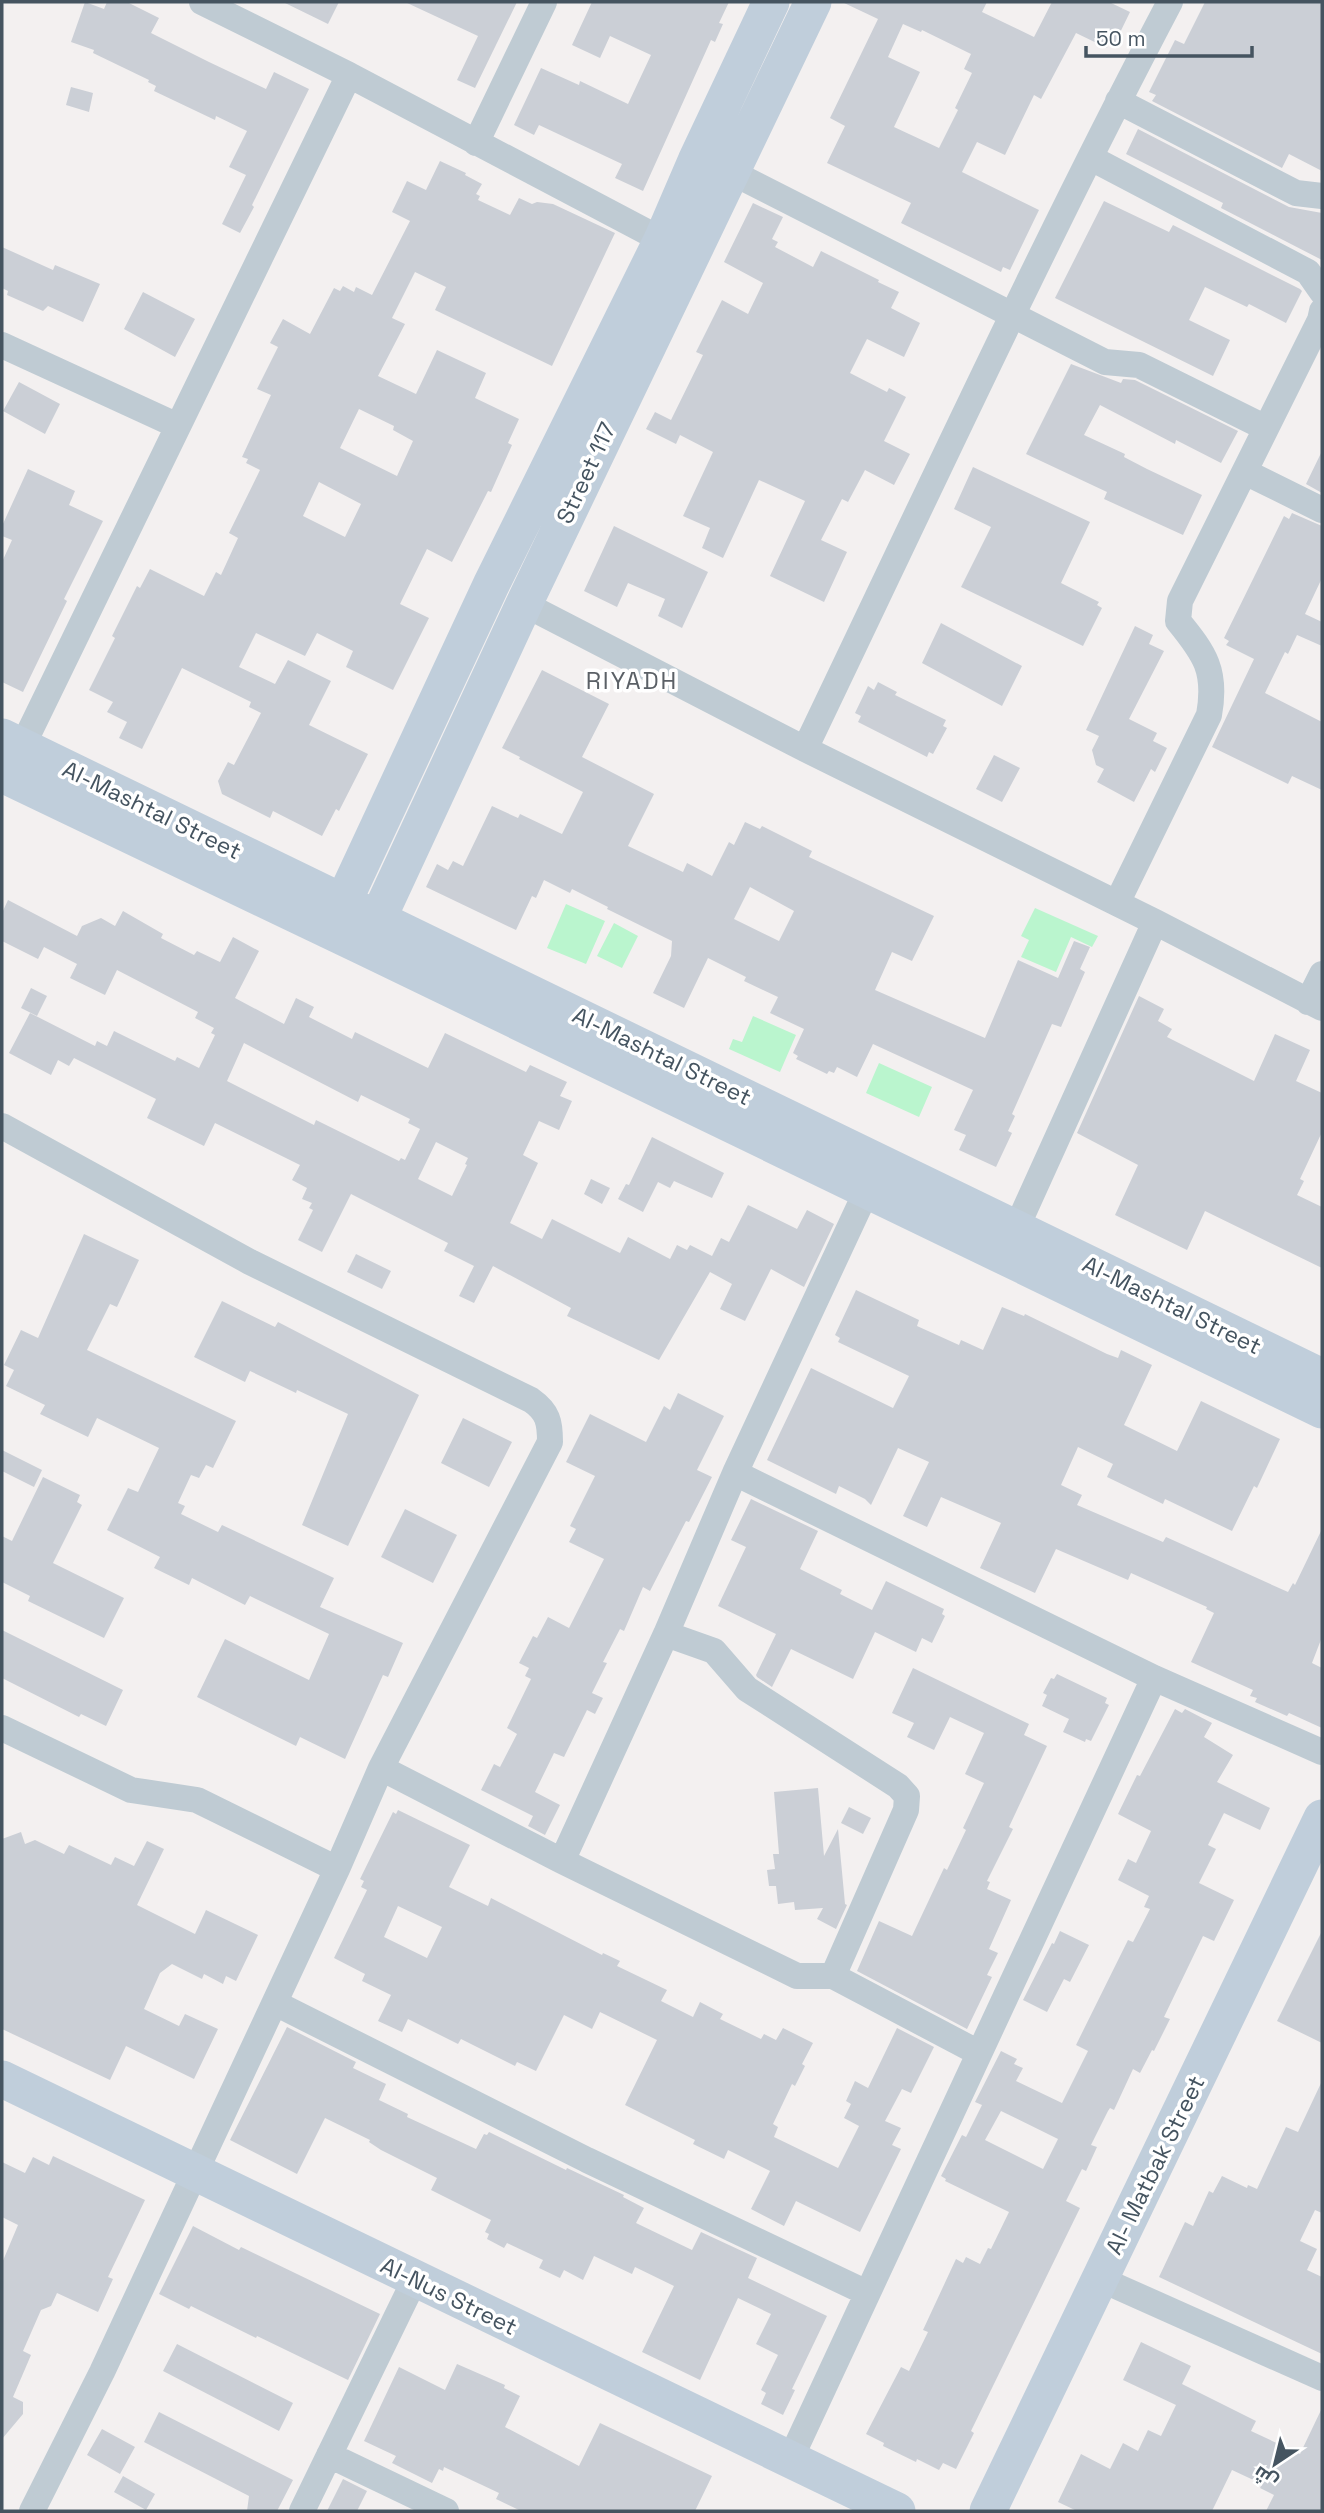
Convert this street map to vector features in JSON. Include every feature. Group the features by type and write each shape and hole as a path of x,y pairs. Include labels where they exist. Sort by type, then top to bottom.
{"street":[{"path":"202,2 349,75 662,240"},
{"path":"476,143 544,2"},
{"name":"Street 117","path":"371,932 524,604 642,318 662,240 771,2"},
{"name":"Street 117","path":"337,916 474,621 642,318 731,172 813,2"},
{"path":"806,749 1013,316 1118,101 1170,2"},
{"path":"7,766 178,426 349,75"},
{"path":"1118,101 1296,193 1322,196"},
{"path":"1091,158 1308,272 1322,292"},
{"path":"731,172 1105,362 1139,365 1266,428"},
{"path":"1116,903 1209,715 1212,685 1210,674 1201,650 1178,621 1180,601 1322,317"},
{"path":"2,345 178,426"},
{"path":"1245,472 1322,510"},
{"path":"524,604 1315,1005 1322,974"},
{"name":"Al-Mashtal Street","path":"7,766 1016,1229 1322,1377"},
{"path":"380,827 413,843"},
{"path":"1016,1229 1155,922"},
{"name":"Al-Mashtal Street","path":"371,932 867,1189 1322,1409"},
{"path":"2,1126 250,1262 531,1399 544,1409 550,1423 550,1442 381,1768 337,1869 193,2172 102,2372 32,2511"},
{"path":"562,1861 666,1634 735,1473 867,1189"},
{"path":"735,1473 1154,1678 1322,1752"},
{"path":"666,1634 714,1651 747,1689 898,1786 906,1796 906,1810 833,1976"},
{"path":"790,2460 1154,1678"},
{"path":"2,1728 131,1790 197,1800 337,1869"},
{"path":"381,1768 562,1861 797,1976 833,1976 979,2053"},
{"name":"Al- Matbak Street","path":"988,2511 1322,1818"},
{"path":"275,2003 587,2160 867,2293"},
{"name":"Al-Nus Street","path":"2,2079 897,2511"},
{"path":"302,2511 415,2279"},
{"path":"1100,2279 1322,2378"},
{"path":"329,2455 446,2511"}],"green space":[{"path":"566,904 605,921 586,964 547,948"},
{"path":"1035,908 1098,936 1092,947 1071,937 1056,972 1021,957 1029,940 1021,936"},
{"path":"614,923 638,936 622,968 597,956"},
{"path":"753,1016 796,1035 780,1072 729,1049 733,1039 742,1042"},
{"path":"879,1063 932,1087 919,1117 866,1093"}],"building":[{"path":"85,2 104,9 107,2 127,2 159,18 151,33 266,89 274,72 309,89 240,233 222,224 246,175 229,167 247,131 216,116 215,120 154,91 156,86 148,82 149,80 93,53 94,50 71,42"},
{"path":"283,2 339,2 328,24"},
{"path":"405,2 517,2 475,88 457,80 478,36"},
{"path":"592,2 729,2 719,23 723,24 715,42 711,40 643,191 615,178 622,164 539,125 534,135 514,125 541,68 579,85 580,81 628,104 651,55 610,36 600,58 572,45"},
{"path":"842,2 987,2 982,12 1034,37 1052,2 1109,2 1130,12 1113,47 1108,45 1107,48 1076,33 1041,99 1034,95 1005,155 977,142 962,172 1039,210 1010,270 1003,267 1001,272 901,223 911,203 827,163 845,126 830,118 878,19","holes":["903,24 921,32 922,30 971,54 964,69 972,73 939,148 894,127 920,72 888,57"]},
{"path":"1205,2 1322,2 1322,171 1289,154 1282,168 1152,101 1156,95 1149,92 1175,40 1184,44"},
{"path":"71,87 93,93 89,112 66,105"},
{"path":"1138,129 1289,207 1322,213 1322,260 1221,208 1223,203 1126,154"},
{"path":"440,161 482,184 476,194 480,196 478,200 510,215 519,198 532,204 553,204 615,233 552,366 435,310 446,287 415,272 392,318 405,324 378,376 416,394 437,350 486,373 475,398 519,419 508,443 512,445 491,492 488,491 452,562 427,549 400,604 429,618 393,690 346,667 353,651 317,633 305,656 256,633 239,667 275,684 288,660 331,681 309,725 368,754 339,811 336,809 322,836 273,811 270,818 222,794 218,781 228,762 234,765 261,713 249,707 251,702 182,668 142,749 119,738 127,722 107,712 113,702 89,690 137,586 140,588 150,569 204,596 216,572 221,575 238,538 229,533 260,470 246,463 248,459 242,457 271,395 257,389 278,347 270,343 283,319 310,334 334,288 340,291 343,286 354,292 356,287 372,295 410,221 392,212 407,181 426,190","holes":["359,409 394,426 393,430 413,441 397,476 340,448","319,482 361,504 345,537 303,516"]},
{"path":"1104,201 1169,232 1173,225 1300,289 1302,291 1286,323 1249,304 1247,307 1205,287 1189,320 1230,340 1213,376 1055,298"},
{"path":"753,203 783,217 772,239 778,242 775,247 813,267 821,251 879,280 878,282 899,292 891,308 920,323 904,357 867,339 850,373 887,392 889,388 906,397 884,441 910,454 894,485 865,470 848,502 842,499 821,540 847,552 824,602 770,576 805,501 759,480 723,558 702,548 710,528 683,516 713,452 680,435 676,444 646,429 655,412 671,420 703,355 696,352 722,300 748,314 763,283 724,262"},
{"path":"2,247 53,270 55,265 100,284 83,322 48,306 43,311 7,295 8,291 2,288"},
{"path":"143,292 195,319 175,357 124,329"},
{"path":"1071,364 1121,383 1123,379 1135,380 1238,431 1221,463 1176,440 1175,444 1100,405 1084,435 1202,495 1183,535 1104,499 1107,492 1026,454"},
{"path":"19,382 60,404 45,434 3,411"},
{"path":"1322,451 1322,493 1306,484"},
{"path":"973,467 1090,522 1061,583 1099,602 1097,605 1102,608 1083,646 961,587 991,527 954,509"},
{"path":"28,469 75,491 69,505 103,521 64,599 67,601 23,692 2,682 2,562 12,540 2,536 2,526"},
{"path":"1292,513 1322,526 1322,578 1305,614 1322,622 1322,646 1297,635 1288,654 1285,652 1265,693 1322,722 1322,790 1292,776 1288,784 1212,747 1254,659 1226,645 1229,641 1224,638 1284,516 1289,519"},
{"path":"614,526 708,572 682,628 658,616 665,599 628,583 617,607 584,591"},
{"path":"941,623 1022,666 1002,706 922,663"},
{"path":"1135,626 1153,635 1149,644 1164,651 1129,719 1157,733 1153,741 1167,748 1155,772 1151,769 1134,802 1097,782 1104,769 1096,765 1092,750 1099,736 1086,730"},
{"path":"542,670 609,704 582,757 654,794 628,846 683,872 687,863 712,876 729,842 734,845 745,822 760,829 762,826 812,851 809,857 934,916 912,961 892,952 875,990 985,1038 1018,960 1058,978 1074,941 1090,947 1080,969 1085,972 1061,1027 1052,1024 1012,1114 1015,1116 1008,1131 1012,1133 996,1167 959,1150 966,1135 954,1130 973,1090 873,1044 857,1077 837,1067 834,1073 829,1071 827,1074 796,1059 798,1056 793,1053 804,1029 770,1013 778,997 744,981 746,977 708,958 684,1008 653,993 671,956 672,941 572,889 570,893 544,880 536,898 532,896 516,930 426,887 437,864 448,870 453,861 463,866 492,806 518,818 520,814 562,834 583,792 502,748","holes":["750,887 794,911 779,941 734,919"]},
{"path":"878,682 897,692 895,695 946,720 943,726 947,728 933,754 929,752 927,757 858,722 861,716 855,713 868,686 874,690"},
{"path":"994,755 1020,768 1002,802 976,789"},
{"path":"8,900 77,936 82,926 101,918 115,926 123,911 163,934 161,938 194,955 197,951 220,962 233,937 259,951 235,998 284,1024 296,998 314,1007 309,1017 352,1039 355,1032 428,1068 445,1033 526,1072 530,1065 567,1082 560,1096 572,1101 559,1130 539,1121 523,1155 538,1163 510,1223 542,1239 552,1219 620,1253 628,1237 670,1259 677,1245 687,1250 690,1245 712,1256 721,1238 729,1242 748,1205 797,1229 807,1210 834,1224 804,1287 771,1269 745,1321 720,1309 732,1284 710,1272 659,1360 567,1316 571,1308 493,1266 474,1303 459,1296 474,1266 444,1251 448,1243 351,1194 322,1252 298,1240 313,1210 309,1208 312,1203 302,1199 307,1188 292,1180 300,1165 215,1123 204,1146 147,1118 156,1099 74,1058 69,1066 58,1060 51,1075 9,1053 30,1013 95,1046 97,1041 107,1046 114,1031 175,1061 177,1057 199,1068 215,1035 211,1033 214,1028 195,1018 198,1012 117,970 105,995 70,978 77,964 44,947 38,959 2,941 2,913","holes":["244,1043 358,1102 361,1095 410,1119 408,1123 420,1129 405,1160 401,1158 399,1161 316,1120 314,1125 227,1081","436,1142 468,1158 452,1196 418,1179"]},
{"path":"31,988 47,996 37,1016 21,1008"},
{"path":"1139,996 1164,1009 1158,1021 1172,1029 1167,1037 1254,1081 1275,1034 1310,1050 1296,1081 1322,1093 1322,1132 1300,1179 1304,1181 1297,1195 1322,1207 1322,1268 1205,1211 1187,1250 1115,1215 1138,1165 1077,1133"},
{"path":"652,1137 724,1173 712,1198 674,1181 670,1188 658,1182 643,1212 618,1199 626,1184 629,1185"},
{"path":"591,1179 610,1188 602,1204 584,1194"},
{"path":"84,1234 139,1260 117,1307 110,1304 87,1350 236,1421 213,1468 206,1465 199,1478 191,1475 178,1503 185,1506 181,1514 218,1532 222,1525 334,1578 320,1607 403,1643 388,1677 383,1675 345,1759 300,1737 296,1746 197,1697 225,1639 309,1680 329,1634 250,1596 245,1605 192,1578 189,1585 154,1568 160,1557 107,1530 128,1488 138,1492 159,1448 97,1418 88,1437 40,1414 45,1405 6,1386 14,1370 4,1365 21,1330 38,1338"},
{"path":"356,1254 391,1271 382,1289 347,1272"},
{"path":"856,1290 919,1320 917,1326 959,1345 961,1340 983,1350 1002,1307 1024,1316 1025,1314 1107,1354 1118,1358 1121,1350 1152,1365 1124,1425 1177,1451 1201,1401 1280,1439 1257,1488 1254,1486 1232,1531 1165,1499 1163,1504 1107,1477 1113,1464 1078,1447 1061,1485 1082,1495 1077,1505 1163,1542 1166,1537 1288,1592 1293,1583 1295,1585 1322,1529 1322,1637 1312,1663 1322,1668 1322,1728 1255,1702 1257,1698 1250,1696 1253,1690 1191,1662 1214,1613 1206,1609 1207,1607 1131,1573 1128,1580 1056,1549 1035,1593 980,1568 1001,1523 941,1497 927,1527 903,1516 929,1462 898,1448 871,1505 839,1486 836,1494 767,1460 811,1368 893,1408 909,1376 838,1342 840,1338 835,1335"},
{"path":"222,1301 275,1327 278,1322 419,1395 348,1546 302,1525 348,1414 250,1371 245,1382 194,1357"},
{"path":"678,1393 724,1416 697,1470 712,1477 650,1591 643,1587 624,1631 620,1629 603,1662 607,1663 592,1693 603,1698 595,1714 587,1710 564,1757 554,1753 535,1792 560,1805 545,1835 528,1826 533,1816 481,1790 494,1764 500,1767 517,1734 507,1728 531,1679 525,1676 529,1668 519,1663 533,1636 537,1638 548,1617 569,1628 604,1559 569,1542 576,1529 570,1526 595,1476 566,1462 590,1414 646,1442 664,1406 670,1410"},
{"path":"463,1418 512,1442 489,1487 441,1463"},
{"path":"2,1450 42,1470 34,1487 2,1471"},
{"path":"43,1477 80,1495 77,1502 82,1505 53,1563 124,1598 104,1638 28,1601 30,1596 2,1582 2,1536 12,1541"},
{"path":"751,1499 818,1531 800,1569 842,1590 840,1594 872,1610 886,1581 944,1609 942,1614 945,1616 932,1643 922,1638 916,1652 875,1632 853,1679 791,1649 772,1687 757,1677 776,1634 718,1606 746,1547 731,1540"},
{"path":"405,1509 457,1535 433,1583 381,1557"},
{"path":"2,1630 123,1690 106,1726 81,1714 79,1717 2,1678"},
{"path":"913,1668 1029,1724 1024,1735 1047,1746 1009,1827 1013,1829 987,1881 990,1882 987,1889 1011,1900 989,1949 998,1953 987,1975 992,1977 967,2029 857,1971 879,1921 912,1936 944,1868 947,1870 966,1830 963,1828 984,1783 965,1774 984,1733 950,1717 934,1750 907,1737 914,1723 892,1713"},
{"path":"1057,1674 1107,1698 1105,1703 1109,1705 1091,1741 1086,1739 1085,1742 1063,1732 1069,1719 1042,1706 1047,1695 1043,1693 1051,1678 1054,1679"},
{"path":"1175,1709 1182,1713 1185,1709 1212,1723 1204,1737 1233,1755 1217,1782 1270,1808 1260,1830 1224,1813 1208,1845 1216,1849 1199,1883 1234,1900 1214,1941 1203,1936 1164,2017 1170,2019 1154,2051 1152,2050 1140,2073 1133,2069 1114,2110 1110,2108 1108,2111 1091,2145 1097,2147 1086,2171 1082,2169 1066,2201 1080,2208 971,2431 974,2433 956,2469 943,2463 939,2470 883,2446 884,2443 866,2434 901,2367 909,2371 928,2332 923,2330 956,2259 963,2263 966,2257 980,2264 988,2248 991,2249 1009,2212 945,2181 941,2176 962,2135 966,2137 982,2105 975,2102 1001,2051 1017,2059 1014,2064 1023,2068 1016,2081 1062,2103 1088,2051 1076,2045 1128,1940 1133,1942 1150,1909 1144,1907 1149,1896 1118,1880 1128,1859 1136,1863 1151,1831 1118,1814 1137,1775 1140,1776","holes":["1001,2111 1058,2139 1043,2169 985,2140"]},
{"path":"818,1788 824,1856 838,1829 847,1905 836,1929 817,1919 823,1908 795,1910 794,1902 778,1904 776,1886 769,1886 767,1870 775,1869 773,1854 779,1854 774,1792"},
{"path":"849,1807 871,1818 863,1834 841,1823"},
{"path":"398,1810 470,1845 449,1887 488,1906 491,1898 602,1955 603,1953 620,1961 617,1966 667,1990 661,2001 693,2017 700,2002 723,2014 720,2019 761,2039 764,2034 776,2040 783,2028 813,2043 802,2064 805,2066 795,2086 792,2084 773,2124 778,2127 774,2137 838,2168 859,2126 844,2118 851,2104 846,2101 855,2081 868,2088 897,2028 934,2047 911,2093 902,2089 885,2121 901,2128 892,2145 901,2149 860,2232 796,2201 784,2226 751,2209 770,2171 728,2150 724,2159 693,2144 695,2140 625,2105 657,2040 600,2012 592,2029 564,2015 536,2071 517,2062 515,2066 461,2039 458,2044 408,2019 402,2032 378,2021 391,1995 362,1981 365,1974 334,1958 367,1890 361,1887 364,1881 360,1879 393,1812 396,1814","holes":["398,1906 442,1927 427,1958 384,1937"]},
{"path":"21,1832 25,1844 35,1840 64,1854 69,1845 111,1865 115,1857 134,1866 147,1841 164,1849 137,1905 195,1934 206,1910 258,1935 236,1981 226,1976 223,1984 204,1974 202,1979 172,1964 160,1973 144,2009 179,2026 185,2014 218,2029 194,2079 126,2046 110,2080 2,2029 2,1839"},
{"path":"1060,1931 1089,1945 1070,1982 1064,1979 1047,2012 1023,2000"},
{"path":"1322,1931 1322,2043 1277,2021"},
{"path":"287,2027 356,2062 353,2068 386,2084 379,2100 408,2114 407,2117 476,2149 484,2134 489,2132 566,2170 567,2168 624,2195 623,2197 644,2208 636,2223 692,2250 701,2232 757,2258 748,2278 827,2316 792,2389 795,2390 783,2415 761,2404 766,2393 761,2390 778,2355 756,2344 771,2314 738,2298 700,2380 642,2352 674,2286 635,2267 632,2274 594,2256 583,2280 564,2270 560,2278 539,2268 543,2260 507,2243 504,2248 487,2239 489,2234 485,2232 491,2220 431,2190 437,2178 325,2118 297,2174 230,2140"},
{"path":"1322,2081 1322,2213 1315,2210 1300,2241 1317,2249 1307,2270 1322,2277 1322,2354 1159,2277 1185,2222 1193,2226 1209,2191 1213,2193 1222,2176 1247,2188 1248,2185 1257,2189 1286,2127 1298,2132"},
{"path":"53,2156 145,2200 108,2277 113,2279 98,2312 57,2293 51,2306 41,2310 23,2351 31,2355 13,2397 23,2402 23,2414 2,2439 2,2263 18,2225 2,2217 2,2162 25,2173 33,2157 49,2165"},
{"path":"193,2226 239,2250 241,2247 380,2314 348,2380 257,2336 256,2338 191,2306 189,2309 159,2294"},
{"path":"1141,2342 1191,2366 1182,2384 1256,2421 1251,2431 1300,2454 1322,2408 1322,2511 1266,2511 1274,2495 1260,2488 1262,2484 1232,2470 1212,2511 1077,2511 1058,2502 1081,2454 1110,2469 1123,2443 1138,2451 1148,2430 1161,2436 1176,2405 1123,2380"},
{"path":"177,2344 293,2403 279,2431 163,2371"},
{"path":"457,2364 505,2385 504,2388 520,2396 505,2427 579,2466 600,2423 712,2476 695,2511 521,2511 496,2499 499,2493 444,2467 443,2471 439,2469 432,2483 392,2463 396,2456 364,2441 399,2367 445,2390"},
{"path":"159,2412 293,2480 277,2511 247,2511 249,2496 144,2442"},
{"path":"102,2429 135,2447 120,2474 87,2455"},
{"path":"123,2476 155,2494 146,2510 114,2492"},
{"path":"343,2479 367,2491 357,2511 327,2511"}],"district":[{"name":"RIYADH","path":"632,680"}]}
